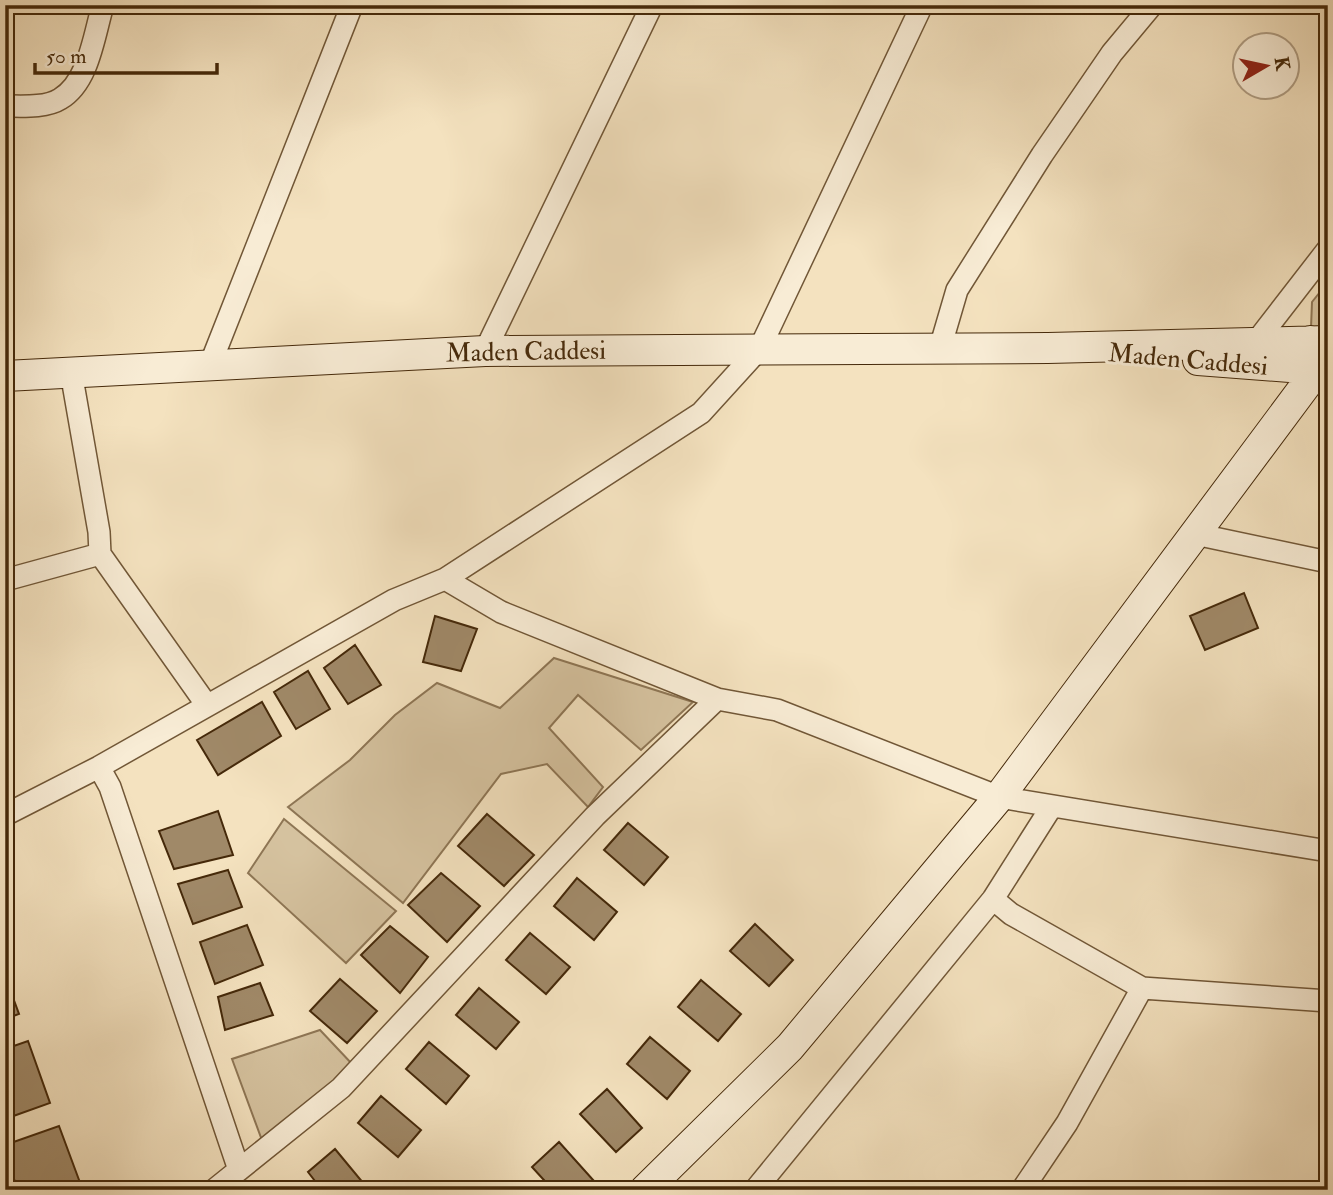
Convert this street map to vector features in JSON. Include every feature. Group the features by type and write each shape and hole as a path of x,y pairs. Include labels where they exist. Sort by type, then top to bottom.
{"main road":[{"name":"Maden Caddesi","path":"5,376 485,351 1048,348 1319,341"},
{"path":"645,1190 790,1047 999,797 1195,534 1322,370 1319,341"},
{"name":"Maden Caddesi","path":"1048,348 1322,370"}],"street":[{"path":"5,106 32,106 60,100 81,76 103,5"},
{"path":"210,365 352,5"},
{"path":"485,351 652,5"},
{"path":"5,815 99,767 206,704 394,600 445,579 701,413 760,348 922,5"},
{"path":"940,348 957,290 1065,121 1112,53 1152,5"},
{"path":"1256,342 1328,249"},
{"path":"71,372 99,532 100,554 206,704"},
{"path":"1195,534 1328,562"},
{"path":"5,580 100,554"},
{"path":"445,579 501,612 716,699 777,710 999,797 1328,851"},
{"path":"214,1190 341,1088 595,816 716,699"},
{"path":"99,767 110,787 239,1170"},
{"path":"755,1190 993,899 1052,806"},
{"path":"993,899 1011,914 1142,988 1328,1001"},
{"path":"1022,1190 1067,1123 1142,988"}],"shaded area":[{"path":"1328,282 1328,327 1311,328 1312,302"},
{"path":"554,658 693,702 641,750 578,695 549,728 603,787 588,807 547,764 501,774 403,903 288,807 350,760 395,715 437,683 500,708"},
{"path":"284,819 396,911 346,963 248,873"},
{"path":"320,1030 353,1065 263,1143 232,1059"}],"building":[{"path":"1244,593 1258,628 1205,650 1190,616"},
{"path":"435,616 477,629 461,671 423,662"},
{"path":"355,645 381,685 348,704 324,668"},
{"path":"308,671 330,709 296,729 274,692"},
{"path":"262,702 281,736 218,775 197,740"},
{"path":"218,811 233,855 174,869 159,831"},
{"path":"487,814 534,855 504,886 458,846"},
{"path":"628,823 668,857 644,885 604,850"},
{"path":"228,870 242,907 193,924 178,884"},
{"path":"441,873 480,906 447,942 408,905"},
{"path":"577,878 617,912 594,940 554,906"},
{"path":"755,924 793,960 769,986 730,951"},
{"path":"247,925 263,965 215,984 200,942"},
{"path":"390,926 428,957 400,993 361,955"},
{"path":"530,933 570,967 546,994 506,960"},
{"path":"5,976 19,1014 5,1019"},
{"path":"340,979 377,1011 347,1043 310,1011"},
{"path":"701,980 741,1014 718,1041 678,1007"},
{"path":"260,983 273,1015 225,1030 218,997"},
{"path":"479,988 519,1022 496,1049 456,1015"},
{"path":"650,1037 690,1071 667,1099 627,1064"},
{"path":"28,1041 50,1103 5,1119 5,1049"},
{"path":"429,1042 469,1076 446,1104 406,1069"},
{"path":"607,1089 642,1128 616,1152 580,1114"},
{"path":"381,1096 421,1130 398,1157 358,1123"},
{"path":"59,1126 82,1188 18,1190 5,1154 5,1145"},
{"path":"559,1142 594,1181 585,1190 553,1190 532,1167"},
{"path":"335,1149 369,1190 322,1190 308,1172"}]}
